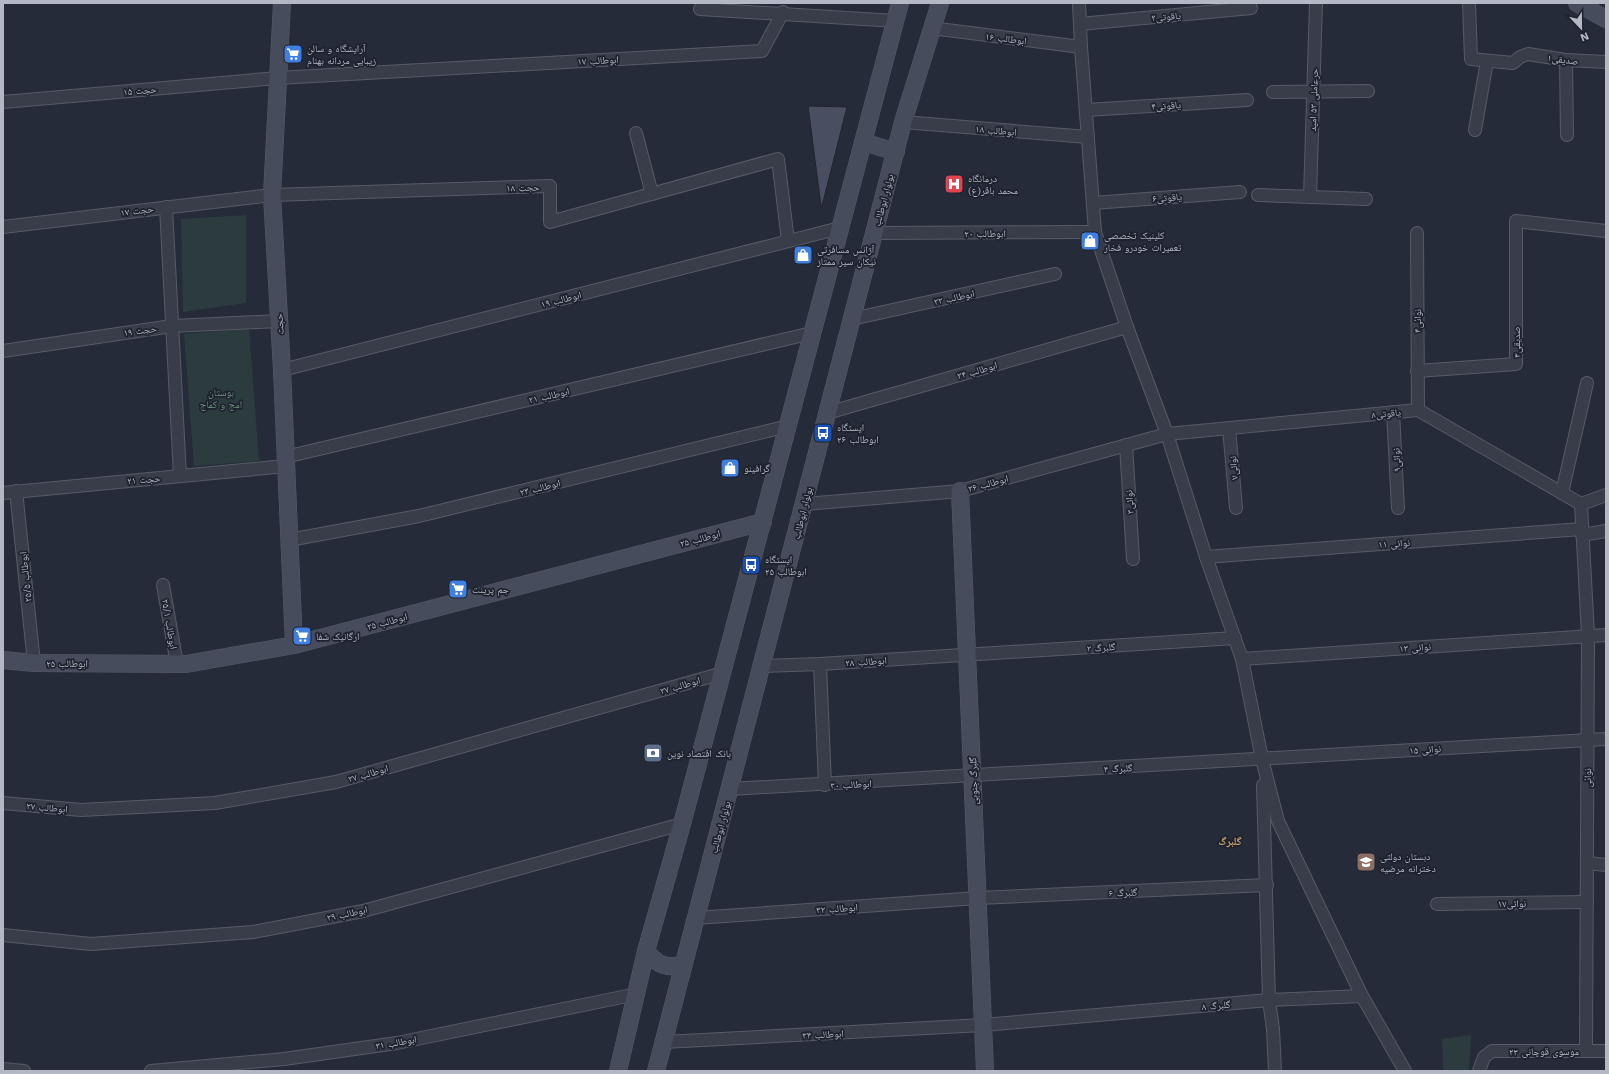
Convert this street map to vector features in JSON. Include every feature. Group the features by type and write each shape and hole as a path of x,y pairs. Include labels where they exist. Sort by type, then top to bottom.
{"main road":[{"name":"حجت","path":"282,3 272,195 282,370 294,645"},
{"path":"618,1071 646,951 723,673 900,3"},
{"name":"بولوار ابوطالب","path":"656,1071 763,666 903,122 940,3"},
{"path":"1577,3 1606,19"},
{"path":"863,142 896,152"},
{"name":"گلبرگ جنوبی","path":"960,491 985,1071"},
{"name":"ابوطالب ۲۵","path":"3,660 34,663 186,664 294,645 762,522"},
{"path":"646,951 652,960 664,966 678,966 684,964"}],"street":[{"path":"1080,3 1081,47 1095,232 1127,327 1167,434 1206,557 1242,659 1262,759 1278,821 1362,996 1406,1071"},
{"name":"حرعاملی ۵۳ امید","path":"1310,197 1316,3"},
{"name":"صدیقی۱","path":"1469,3 1470,58 1513,63 1520,57 1528,54 1566,60 1606,62"},
{"name":"ابوطالب ۱۷","path":"278,78 762,51 783,8"},
{"path":"700,9 783,8 896,21"},
{"name":"یاقوتی۲","path":"1080,24 1251,8"},
{"name":"ابوطالب ۱۶","path":"931,28 1081,47"},
{"path":"1566,60 1567,135"},
{"path":"1475,130 1487,61"},
{"name":"حجت ۱۵","path":"3,102 278,78"},
{"path":"1273,92 1368,91"},
{"name":"یاقوتی۴","path":"1086,110 1247,100"},
{"name":"ابوطالب ۱۸","path":"903,122 1088,137"},
{"path":"636,133 652,194"},
{"name":"حجت ۱۸","path":"272,195 550,186 550,222 778,159 788,241"},
{"name":"یاقوتی۶","path":"1093,203 1240,192"},
{"name":"حجت ۱۷","path":"3,227 272,195"},
{"path":"1258,195 1366,199"},
{"path":"166,207 180,476"},
{"name":"صدیقی۳","path":"1418,371 1516,364 1516,221 1606,232"},
{"name":"ابوطالب ۱۹","path":"282,370 840,228"},
{"name":"ابوطالب ۲۰","path":"874,233 1095,232"},
{"name":"نوائی۴","path":"1417,233 1418,410"},
{"name":"ابوطالب ۲۲","path":"852,319 1055,274"},
{"name":"حجت ۱۹","path":"3,351 172,326 279,321"},
{"name":"ابوطالب ۲۴","path":"828,413 1127,327"},
{"name":"ابوطالب ۲۱","path":"286,461 812,333"},
{"path":"1562,493 1586,383"},
{"path":"1418,410 1581,504 1606,495"},
{"name":"یاقوتی۸","path":"1167,434 1418,410"},
{"name":"نوائی۹","path":"1393,412 1398,508"},
{"name":"ابوطالب ۲۳","path":"290,540 419,516 788,426"},
{"name":"نوائی۷","path":"1229,428 1236,508"},
{"name":"ابوطالب ۲۶","path":"805,504 960,491 1167,434"},
{"name":"نوائی۳","path":"1126,445 1133,559"},
{"name":"حجت ۲۱","path":"3,493 16,490 180,476 286,461"},
{"name":"ابوطالب ۲۵/۵","path":"16,490 34,663"},
{"name":"نوائی","path":"1581,504 1588,635 1586,1051"},
{"name":"نوائی ۱۱","path":"1206,557 1606,531"},
{"name":"ابوطالب ۲۵/۱","path":"163,585 177,664"},
{"name":"نوائی ۱۳","path":"1242,659 1606,635"},
{"name":"گلبرگ ۲","path":"968,655 1235,638"},
{"name":"ابوطالب ۲۸","path":"763,666 968,655"},
{"path":"820,664 825,785"},
{"name":"ابوطالب ۲۷","path":"3,803 81,810 215,803 336,782 723,673"},
{"name":"نوائی ۱۵","path":"1262,759 1606,739"},
{"path":"1262,759 1267,885 1269,1000 1273,1028 1275,1071"},
{"name":"گلبرگ ۴","path":"973,776 1262,759"},
{"name":"ابوطالب ۳۰","path":"730,789 973,776"},
{"name":"ابوطالب ۲۹","path":"3,935 91,944 253,932 363,911 682,824"},
{"path":"1587,863 1606,865"},
{"name":"گلبرگ ۶","path":"978,898 1267,885"},
{"name":"ابوطالب ۳۲","path":"696,918 978,898"},
{"name":"نوائی۱۷","path":"1437,904 1587,902"},
{"name":"ابوطالب ۳۱","path":"151,1071 284,1059 397,1043 637,994"},
{"name":"گلبرگ ۸","path":"983,1025 1269,1000 1362,996"},
{"name":"ابوطالب ۳۴","path":"664,1042 983,1025"},
{"name":"موسوی قوچانی ۲۳","path":"1479,1071 1484,1057 1492,1051 1606,1051"},
{"path":"3,1069 24,1071"}],"green space":[{"path":"246,215 246,303 183,312 181,219"},
{"name":"بوستان امج و کماج","path":"249,329 259,461 194,466 184,334"},
{"path":"1471,1035 1469,1071 1443,1071 1442,1039"}],"building":[{"path":"808,106 847,107 822,206 821,206"}],"place":[{"name":"آرایشگاه و سالن زیبایی مردانه بهنام","path":"293,54"},
{"name":"درمانگاه محمد باقر(ع)","path":"954,184"},
{"name":"کلینیک تخصصی تعمیرات خودرو فخار","path":"1090,241"},
{"name":"آژانس مسافرتی نیکان سیر ممتاز","path":"803,255"},
{"name":"ایستگاه ابوطالب ۲۶","path":"823,433"},
{"name":"گرافینو","path":"730,468"},
{"name":"ایستگاه ابوطالب ۲۵","path":"751,565"},
{"name":"جم پرینت","path":"458,589"},
{"name":"ارگانیک شفا","path":"302,636"},
{"name":"بانک اقتصاد نوین","path":"653,753"},
{"name":"دبستان دولتی دخترانه مرضیه","path":"1366,862"}],"district":[{"name":"گلبرگ","path":"1230,841"}]}
